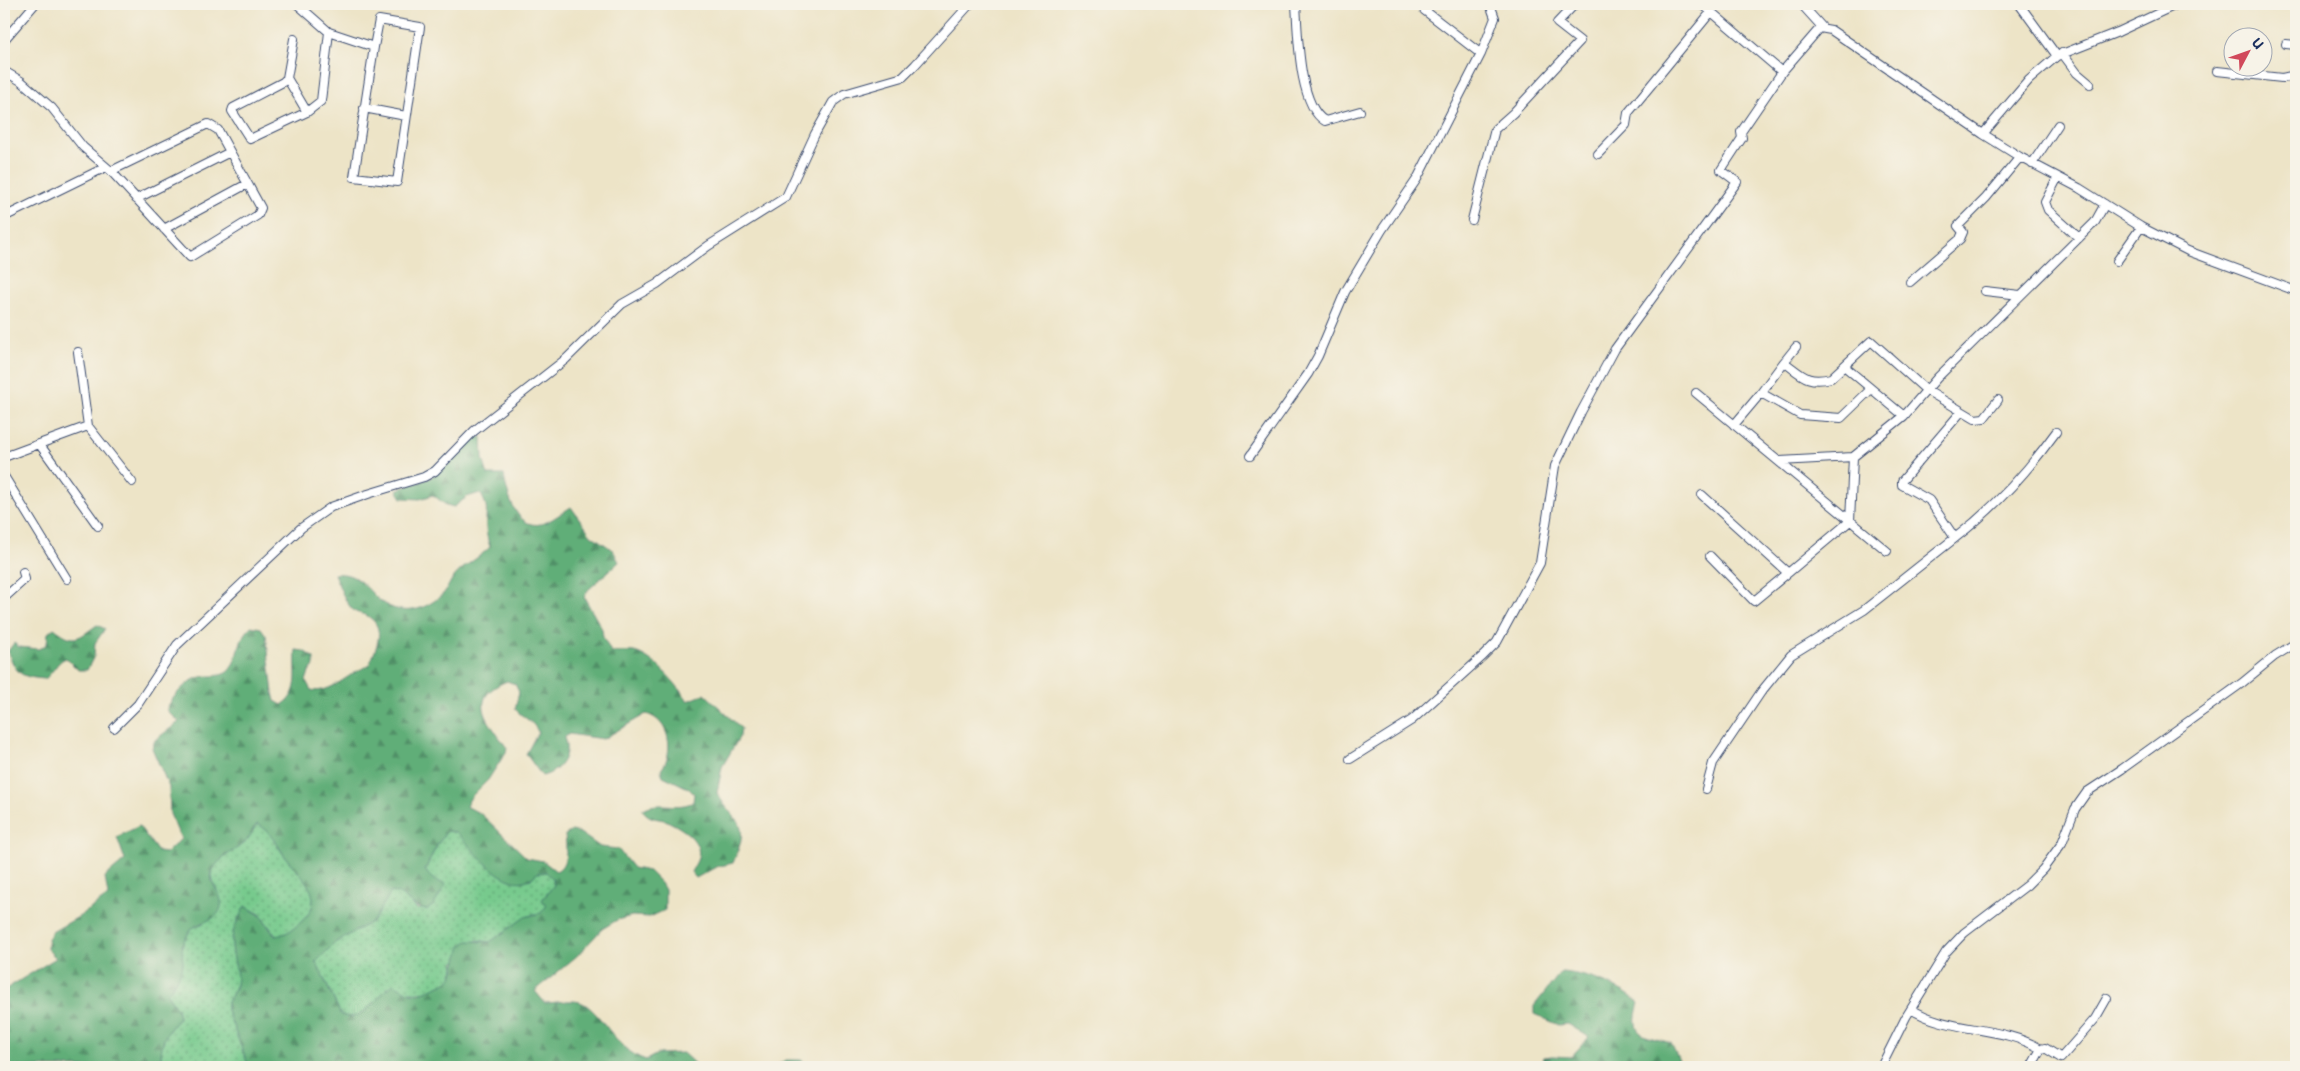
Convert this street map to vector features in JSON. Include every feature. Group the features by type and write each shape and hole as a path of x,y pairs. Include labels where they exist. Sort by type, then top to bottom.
{"street":[{"path":"4,40 35,4"},
{"path":"297,4 329,32 374,47"},
{"path":"114,728 138,704 177,645 302,528 330,507 424,477 435,471 474,431 566,359 622,304 657,284 708,246 786,197 815,134 833,102 844,94 902,76 915,65 970,4"},
{"path":"1296,4 1302,72 1313,108 1324,121 1360,111"},
{"path":"1425,4 1424,10 1481,54"},
{"path":"1250,456 1308,374 1318,356 1345,292 1377,237 1417,179 1481,54 1495,18 1490,4"},
{"path":"1472,220 1495,129 1513,113 1580,41 1557,23 1575,4"},
{"path":"1702,4 1782,72"},
{"path":"2019,4 2060,55 2090,84"},
{"path":"1984,134 2029,80 2060,55 2118,32 2178,4"},
{"path":"1803,6 1822,27 1830,30 1984,134 2032,164 2105,204 2141,227 2188,251 2296,291"},
{"path":"1598,154 1626,125 1628,113 1711,12"},
{"path":"379,20 420,27 397,182 354,177 374,47 379,20"},
{"path":"1350,759 1412,720 1483,656 1502,634 1540,563 1554,469 1576,420 1615,348 1737,182 1721,170 1742,138 1741,132 1782,72 1810,38 1822,27"},
{"path":"294,39 287,78 280,84 232,108 247,138 253,139 307,112 321,101 329,32"},
{"path":"2286,44 2296,45"},
{"path":"2217,70 2282,78 2296,75"},
{"path":"4,71 34,91 52,108 83,147 108,169 191,256 258,215 261,208 218,130 208,124 108,169 4,218"},
{"path":"287,78 307,112"},
{"path":"364,108 406,116"},
{"path":"2032,164 2058,125"},
{"path":"136,199 230,152"},
{"path":"1910,282 1960,239 1962,232 1958,226 1986,198 2020,157"},
{"path":"2058,177 2045,202 2046,206 2079,238"},
{"path":"164,229 247,184"},
{"path":"1780,461 1853,457 1904,416 1926,390 2095,222 2105,204"},
{"path":"2117,262 2141,227"},
{"path":"1985,291 2020,295"},
{"path":"1784,362 1804,377 1813,381 1831,378 1871,341 1926,390 1975,419 1984,418 1998,400"},
{"path":"1734,426 1796,346"},
{"path":"78,352 88,426 132,482"},
{"path":"1844,366 1904,416"},
{"path":"1761,393 1800,415 1841,418 1871,389"},
{"path":"1696,393 1887,551"},
{"path":"1955,538 1929,500 1902,485 1902,482 1961,412"},
{"path":"4,457 88,426"},
{"path":"1706,789 1713,763 1754,702 1791,655 1864,610 1977,521 1999,499 2056,432"},
{"path":"40,445 98,526"},
{"path":"1710,556 1754,600 1850,521 1853,457"},
{"path":"4,476 67,579"},
{"path":"1702,495 1788,573"},
{"path":"4,598 25,579 23,572"},
{"path":"1881,1067 1910,1009 1946,952 1964,932 2027,885 2043,869 2062,843 2075,809 2087,792 2242,683 2269,660 2296,643"},
{"path":"1910,1009 1932,1018 2007,1035 2041,1048 2046,1048 2063,1057 2095,1019 2106,998"},
{"path":"2031,1067 2041,1048"}],"green space":[{"path":"478,437 482,437 483,459 488,475 504,475 511,503 521,518 528,523 537,525 547,522 571,507 591,535 613,550 619,562 588,590 584,597 602,629 603,637 611,652 634,652 649,659 678,687 688,701 705,694 741,728 740,736 722,767 717,793 739,824 741,838 739,849 733,863 716,867 696,878 691,872 699,851 694,840 678,827 667,821 651,817 642,810 654,805 680,806 687,804 693,802 694,794 688,788 663,776 661,770 668,754 668,738 660,723 654,717 646,714 603,739 569,734 564,738 566,751 559,767 542,776 526,754 538,732 531,722 515,709 519,692 515,684 507,681 494,688 487,695 484,703 484,711 488,720 507,748 506,752 488,780 471,797 466,806 481,814 527,858 543,861 556,871 565,860 565,835 572,831 580,833 600,847 618,849 633,868 649,871 661,883 665,890 665,910 650,917 632,916 617,920 602,929 578,955 535,991 545,1003 576,1001 588,1006 625,1048 635,1055 646,1060 657,1054 683,1053 698,1067 249,1067 227,1010 227,1002 233,994 237,979 232,948 235,926 245,906 260,915 275,936 282,935 294,928 308,915 313,898 306,882 287,859 274,839 257,824 250,837 224,857 213,870 211,875 213,883 221,901 219,912 216,916 194,927 183,944 182,966 178,977 167,994 177,1009 179,1018 166,1035 162,1045 162,1067 4,1067 4,990 56,958 47,949 48,939 52,932 80,916 108,896 105,877 125,860 117,837 139,826 158,852 166,853 181,839 170,814 169,787 152,748 155,740 179,722 167,710 178,692 199,677 228,672 233,665 242,640 251,626 261,628 266,635 275,701 282,705 288,700 295,687 296,650 304,651 314,658 314,666 309,672 306,681 311,690 318,691 333,686 369,666 378,640 377,627 374,622 369,617 354,611 349,605 334,574 346,574 356,578 390,607 399,610 417,609 426,606 444,593 458,573 490,547 486,532 486,507 480,493 467,497 454,507 446,505 433,495 420,499 402,498 397,490 430,478","holes":["447,831 456,832 483,861 505,878 516,881 527,880 537,873 546,872 553,879 554,885 542,900 547,905 541,913 525,917 490,942 468,941 461,946 452,978 445,983 419,994 410,993 394,984 364,1012 349,1017 341,1015 316,962 336,942 373,921 391,892 401,895 421,909 427,910 434,905 446,884 434,880 425,870 437,845"]},
{"path":"97,625 105,629 95,643 94,656 87,670 78,670 66,658 45,679 30,677 20,673 8,651 14,643 19,647 39,649 47,644 48,633 54,628 67,636 76,638"},
{"path":"257,824 264,827 306,881 313,896 313,904 299,924 290,931 280,935 276,936 260,914 245,906 235,926 232,948 237,979 233,994 227,1002 227,1010 249,1067 162,1067 161,1052 164,1040 179,1018 177,1009 167,994 182,969 181,951 183,942 192,928 204,923 220,897 214,885 213,869 217,863 248,838"},
{"path":"447,831 456,832 468,843 530,880 537,873 546,872 553,879 554,885 542,900 547,905 541,914 533,914 490,942 477,940 455,962 452,978 443,984 420,992 405,992 387,988 373,1005 361,1013 355,1016 341,1015 316,962 336,942 373,921 391,892 399,892 418,910 437,882 425,870 437,845"},
{"path":"1561,972 1591,978 1613,986 1632,997 1639,1003 1636,1023 1641,1034 1671,1043 1682,1067 1540,1067 1544,1057 1571,1057 1589,1037 1568,1024 1559,1025 1534,1014 1534,1006"},
{"path":"785,1060 801,1060 811,1067 775,1067"}]}
